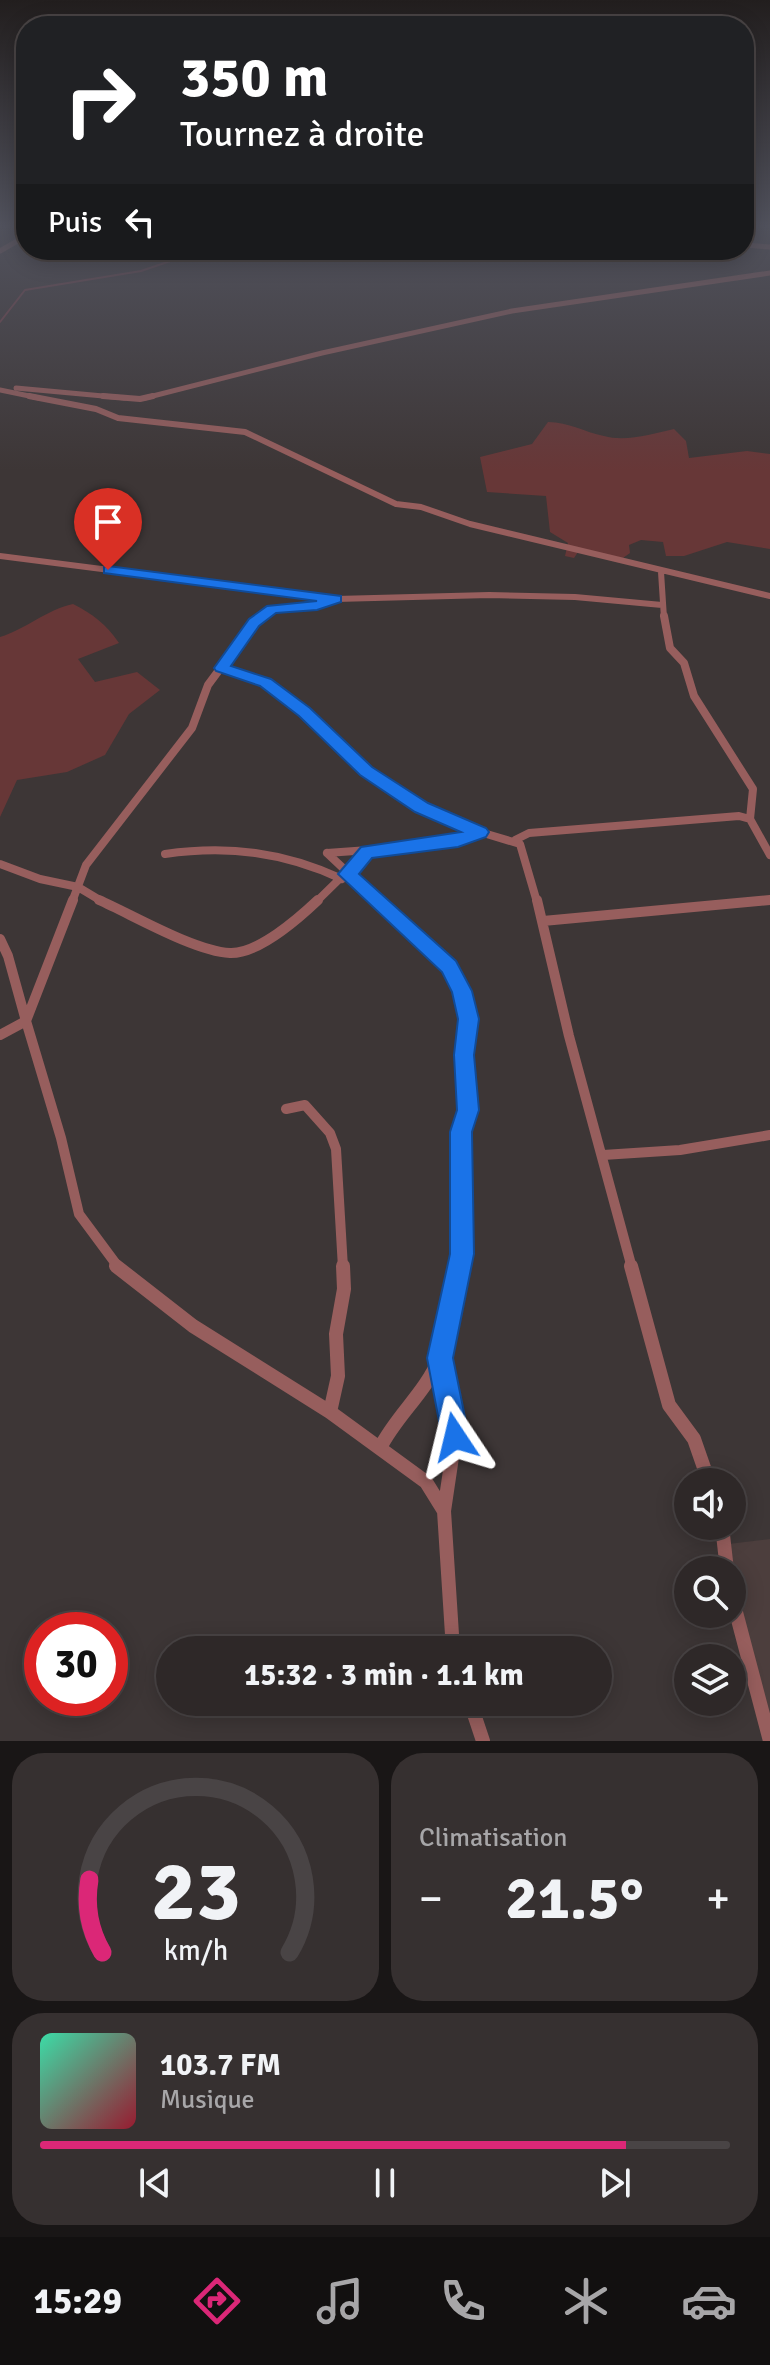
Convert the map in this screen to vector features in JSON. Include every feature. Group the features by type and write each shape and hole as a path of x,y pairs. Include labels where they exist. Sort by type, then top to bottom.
{"street":[{"path":"0,389 140,399 322,353 537,307"},
{"path":"0,389 96,409 118,418 245,432 396,504 421,507 470,524 770,596"},
{"path":"0,556 336,599 489,595 575,597 662,605"},
{"path":"661,572 662,605 670,648 684,663 694,696 753,789 750,819 770,855"},
{"path":"0,1035 26,1021 86,865 192,728 208,685 254,623 272,609 317,606 336,599"},
{"path":"221,668 266,683 304,712 366,771 422,808 480,832 520,844 543,921 569,1036 669,1405 694,1439 704,1468"},
{"path":"515,840 529,833 739,816 750,819"},
{"path":"380,1448 392,1424 428,1379 440,1358 462,1254 461,1132 469,1096 464,1055 467,1011 462,991 449,967 345,877 327,853 367,852 458,840 480,832"},
{"path":"165,854 189,850 277,854 305,860 345,877"},
{"path":"0,864 40,879 78,887 82,892 202,947 232,953 263,942 301,916 345,877 367,852"},
{"path":"543,921 770,900"},
{"path":"0,939 8,956 61,1138 79,1214 113,1264 193,1326 330,1412 426,1482 444,1511"},
{"path":"286,1109 305,1105 330,1133 336,1149 344,1289 336,1334 338,1376 330,1412"},
{"path":"603,1155 680,1150 770,1135"},
{"path":"440,1358 455,1437 444,1511 452,1636"},
{"path":"740,1628 770,1741"},
{"path":"475,1716 483,1741"}],"shaded area":[{"path":"548,422 612,438 639,437 674,429 686,441 689,458 747,451 770,454 770,549 727,542 684,556 666,556 663,542 641,540 629,545 630,553 623,558 578,552 574,558 565,556 568,543 550,532 546,496 487,492 480,457 532,444"},
{"path":"73,604 99,620 119,643 78,659 95,682 137,672 160,690 129,714 105,755 67,772 17,780 0,817 0,637"},
{"path":"770,1539 770,1724 743,1628 746,1628 746,1556 725,1556 720,1545"}],"waterway":[{"path":"0,322 12,307"}],"route":[{"path":"108,570 336,599 317,606 272,609 254,623 221,668 266,683 304,712 366,771 422,808 480,832 458,840 367,852 347,874 449,967 462,991 468,1019 464,1055 469,1096 461,1132 464,1158 462,1254 440,1358 455,1437"}]}
